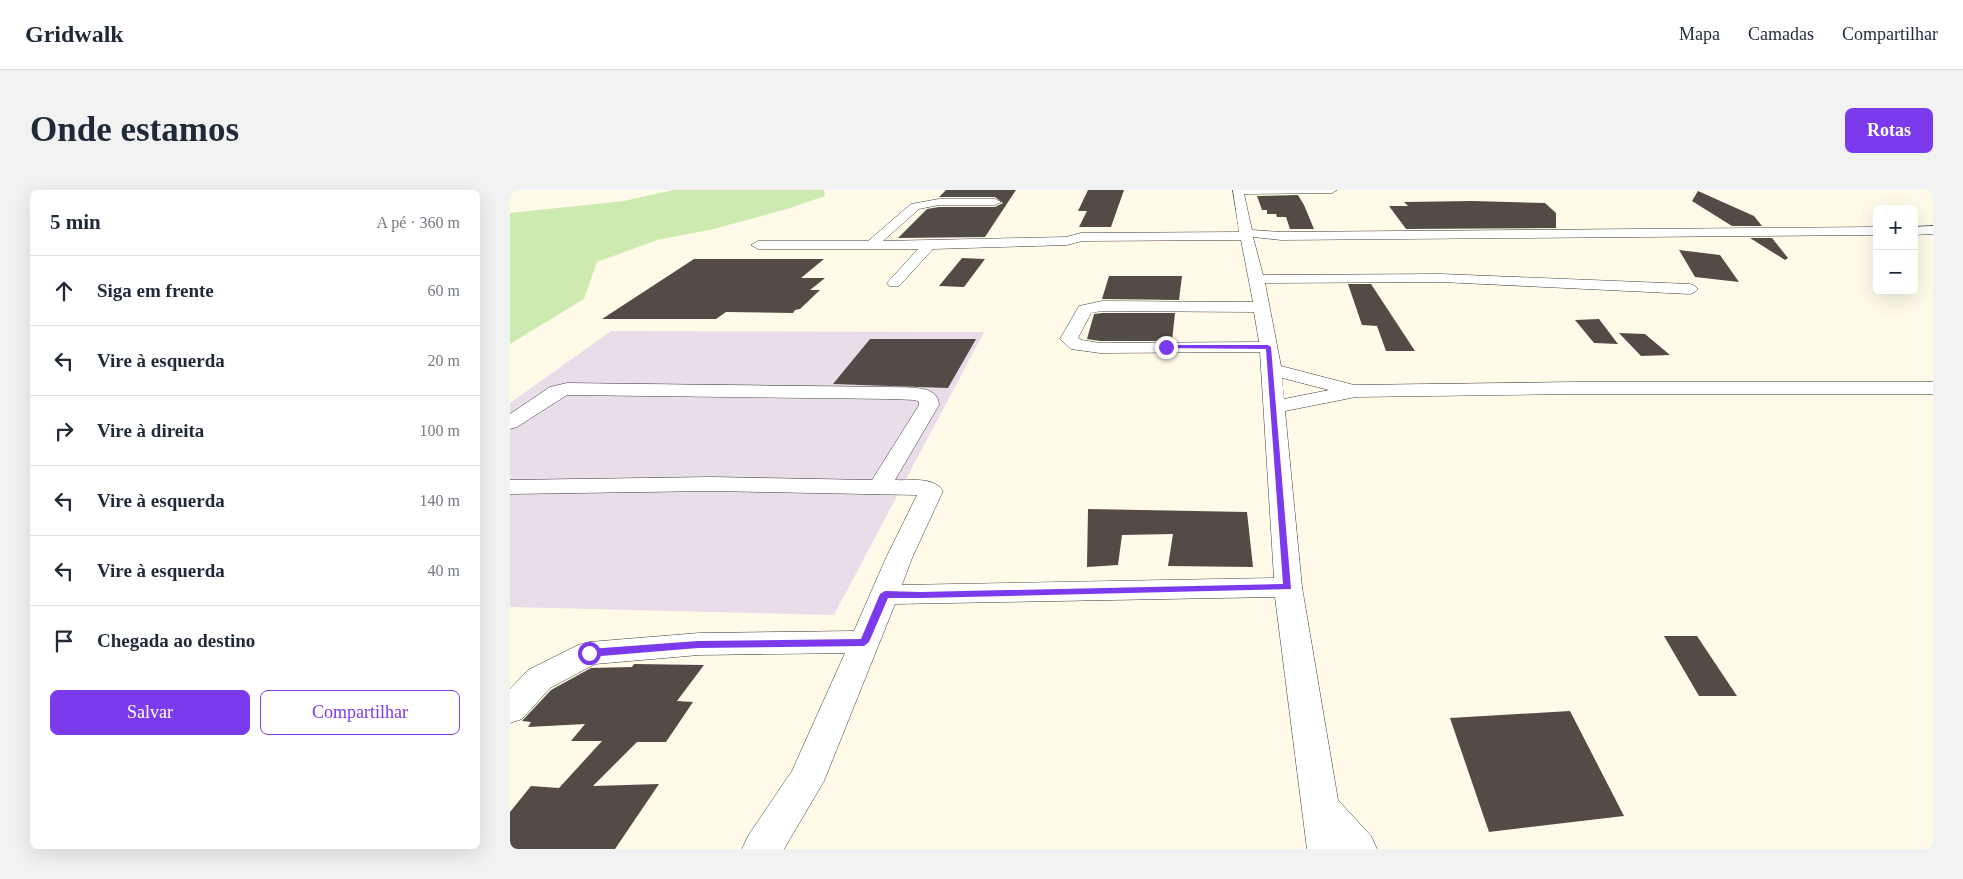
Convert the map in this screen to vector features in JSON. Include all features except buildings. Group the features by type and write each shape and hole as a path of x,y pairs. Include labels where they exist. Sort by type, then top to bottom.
{"street":[{"path":"1327,849 1288,586 1270,358 1257,280 1238,190 1332,190"},
{"path":"871,245 915,206 933,203 995,202"},
{"path":"1918,230 1933,230"},
{"path":"758,246 929,245 1067,241 1077,245 1282,236 1873,231"},
{"path":"894,283 929,245"},
{"path":"1257,280 1441,278 1690,289"},
{"path":"1262,307 1102,306 1085,309 1069,339 1077,346 1270,358 1356,392"},
{"path":"1274,407 1356,392 1573,388 1933,388"},
{"path":"510,423 557,391 567,389 919,394 929,399 929,405 880,486"},
{"path":"510,487 711,484 922,487 931,491 900,558 806,781 762,849"},
{"path":"885,594 921,595 1288,586"},
{"path":"510,710 539,679 589,653 698,644 864,642"},
{"path":"1322,810 1357,849"}],"shaded area":[{"path":"611,331 984,332 834,615 510,607 510,403"}],"green space":[{"path":"673,190 824,190 825,196 790,208 714,229 657,240 597,262 584,299 510,344 510,213 624,201"}],"route":[{"path":"589,653 698,644 864,642 885,594 921,595 1288,586 1272,369 1268,347 1166,347"}]}
